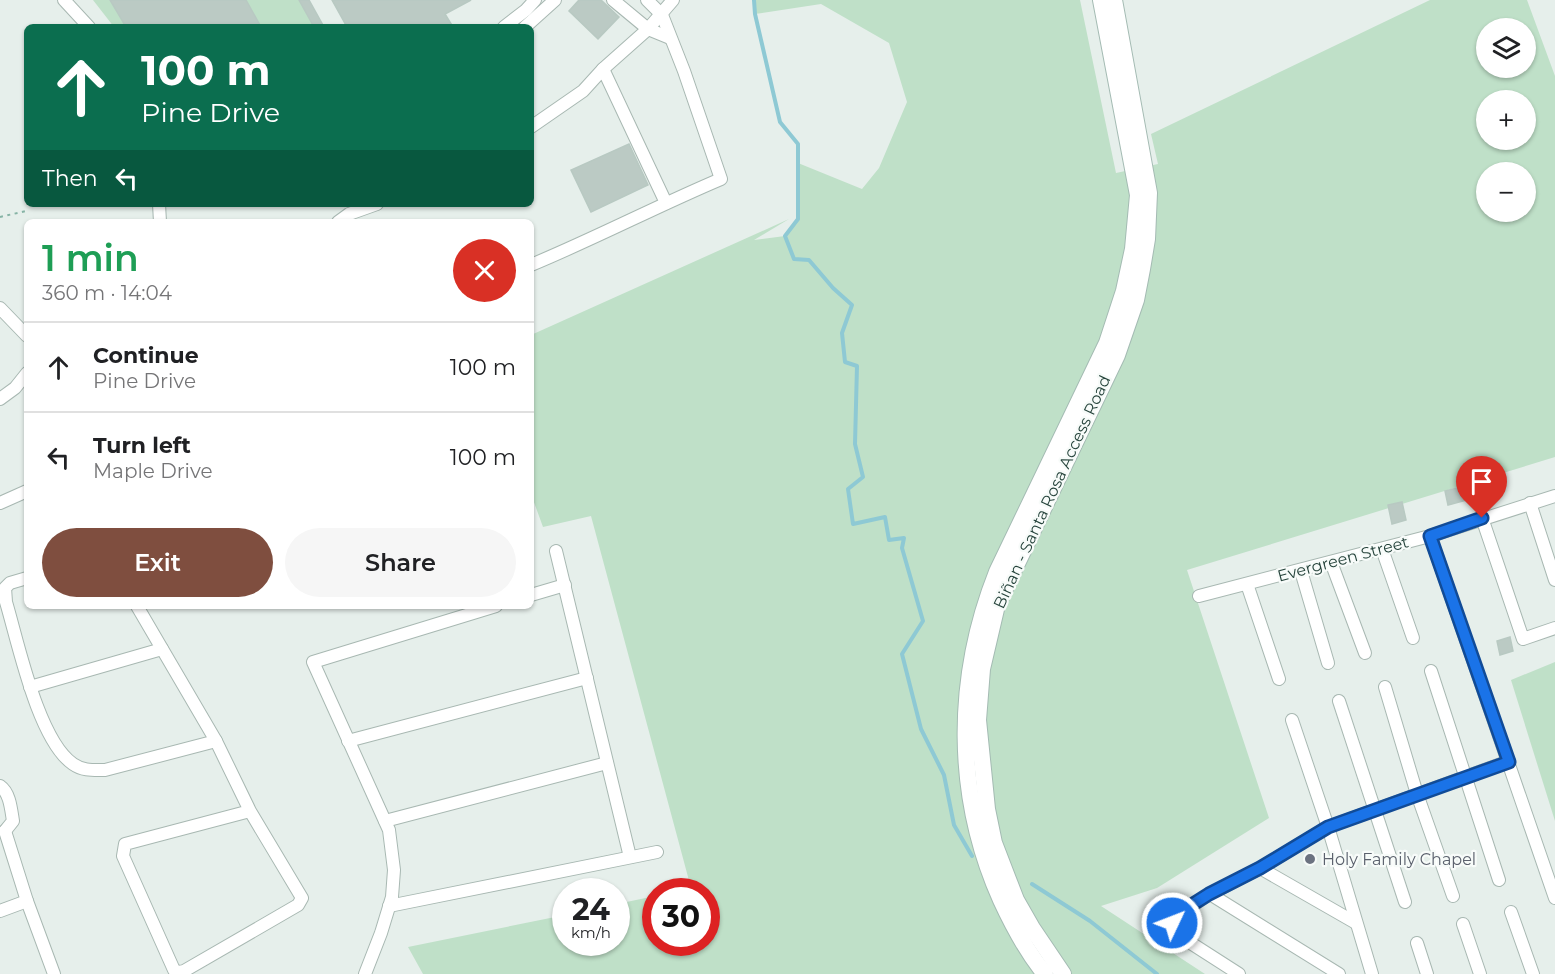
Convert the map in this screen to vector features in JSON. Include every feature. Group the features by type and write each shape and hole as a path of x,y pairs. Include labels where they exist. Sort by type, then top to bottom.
{"main road":[{"name":"Biñan - Santa Rosa Access Road","path":"1101,0 1143,194"},
{"name":"Biñan - Santa Rosa Access Road","path":"1045,974 1019,935 994,843 987,809 978,720 982,669 1005,571 1117,355 1136,300 1147,239 1143,194 1114,0"},
{"name":"Biñan - Santa Rosa Access Road","path":"1010,903 1032,928 1063,974"}],"street":[{"path":"64,0 86,24"},
{"path":"508,24 535,0"},
{"path":"528,24 555,0"},
{"path":"613,0 648,29 670,38"},
{"path":"534,264 722,179 662,15 647,0"},
{"path":"534,125 582,91 662,15 673,0"},
{"path":"603,69 666,203"},
{"path":"342,219 369,207"},
{"path":"0,308 24,333"},
{"path":"0,399 15,388 24,377"},
{"path":"0,503 24,492"},
{"name":"Evergreen Street","path":"1199,596 1430,536 1555,496"},
{"path":"1530,503 1555,580"},
{"path":"1482,518 1523,639 1555,628"},
{"path":"1430,536 1555,898"},
{"path":"1382,549 1413,638"},
{"path":"556,551 630,857"},
{"path":"1331,562 1365,652"},
{"path":"1301,571 1328,663"},
{"path":"24,579 10,583 5,588 6,602 37,708 63,755 74,765 89,771 105,770 216,741"},
{"path":"1247,584 1279,679"},
{"path":"534,594 565,585"},
{"path":"139,609 216,741 250,811 302,898 298,905 184,971 174,970 123,856 125,844 250,811"},
{"path":"365,974 374,954 392,897 394,870 389,830 313,662 486,609"},
{"path":"30,687 162,649"},
{"path":"1431,671 1499,880"},
{"path":"348,741 587,678"},
{"path":"1384,687 1453,896"},
{"path":"1339,701 1405,902"},
{"path":"1292,720 1328,827 1372,974"},
{"path":"1239,974 1186,940 1173,926 1173,918 1209,894 1260,868 1328,827 1509,762"},
{"path":"385,821 607,763"},
{"path":"0,786 4,788 10,804 13,821 2,830 54,974"},
{"path":"389,906 657,852"},
{"path":"1260,868 1356,923"},
{"path":"1209,894 1339,974"},
{"path":"0,911 27,901"},
{"path":"1510,912 1533,974"},
{"path":"1463,924 1480,974"},
{"path":"1417,943 1427,974"}],"path":[{"path":"0,217 26,211"}],"green space":[{"path":"93,0 110,0 124,24 112,24"},
{"path":"246,0 299,0 312,24 259,24"},
{"path":"754,0 1080,0 1116,173 1158,164 1151,134 1430,0 1527,0 1534,18 1476,18 1476,78 1536,78 1536,24 1555,76 1555,457 1187,570 1269,818 1157,888 1101,906 1205,974 423,974 408,947 552,918 552,956 630,956 630,901 642,899 642,956 720,956 720,878 688,878 591,516 543,527 534,502 534,334 789,219 754,240 785,236 798,219 798,163 862,189 879,168 907,102 889,43 821,4 755,14"},
{"path":"1555,662 1555,821 1511,680"}],"building":[{"path":"110,0 246,0 259,24 124,24"},
{"path":"299,0 309,0 322,24 312,24"},
{"path":"332,0 471,0 445,14 451,24 345,24"},
{"path":"579,0 601,0 619,17 598,39 569,11"},
{"path":"629,144 648,185 591,212 571,170"},
{"path":"1481,482 1485,495 1448,505 1445,491"},
{"path":"1402,502 1406,520 1392,524 1388,505"},
{"path":"1510,637 1513,651 1500,655 1497,641"}],"waterway":[{"path":"754,0 755,14 780,122 798,144 798,219 785,236 794,259 809,260 833,288 852,305 842,333 845,362 857,366 855,444 863,477 848,489 853,524 885,517 889,540 904,538 902,548 923,621 902,654 921,729 944,775 954,825 972,856"},
{"path":"1032,884 1090,921 1157,974"}],"place":[{"name":"Holy Family Chapel","path":"1310,859"}],"route":[{"path":"1172,923 1173,918 1179,913 1209,894 1260,868 1328,827 1509,762 1430,536 1482,518"}]}
